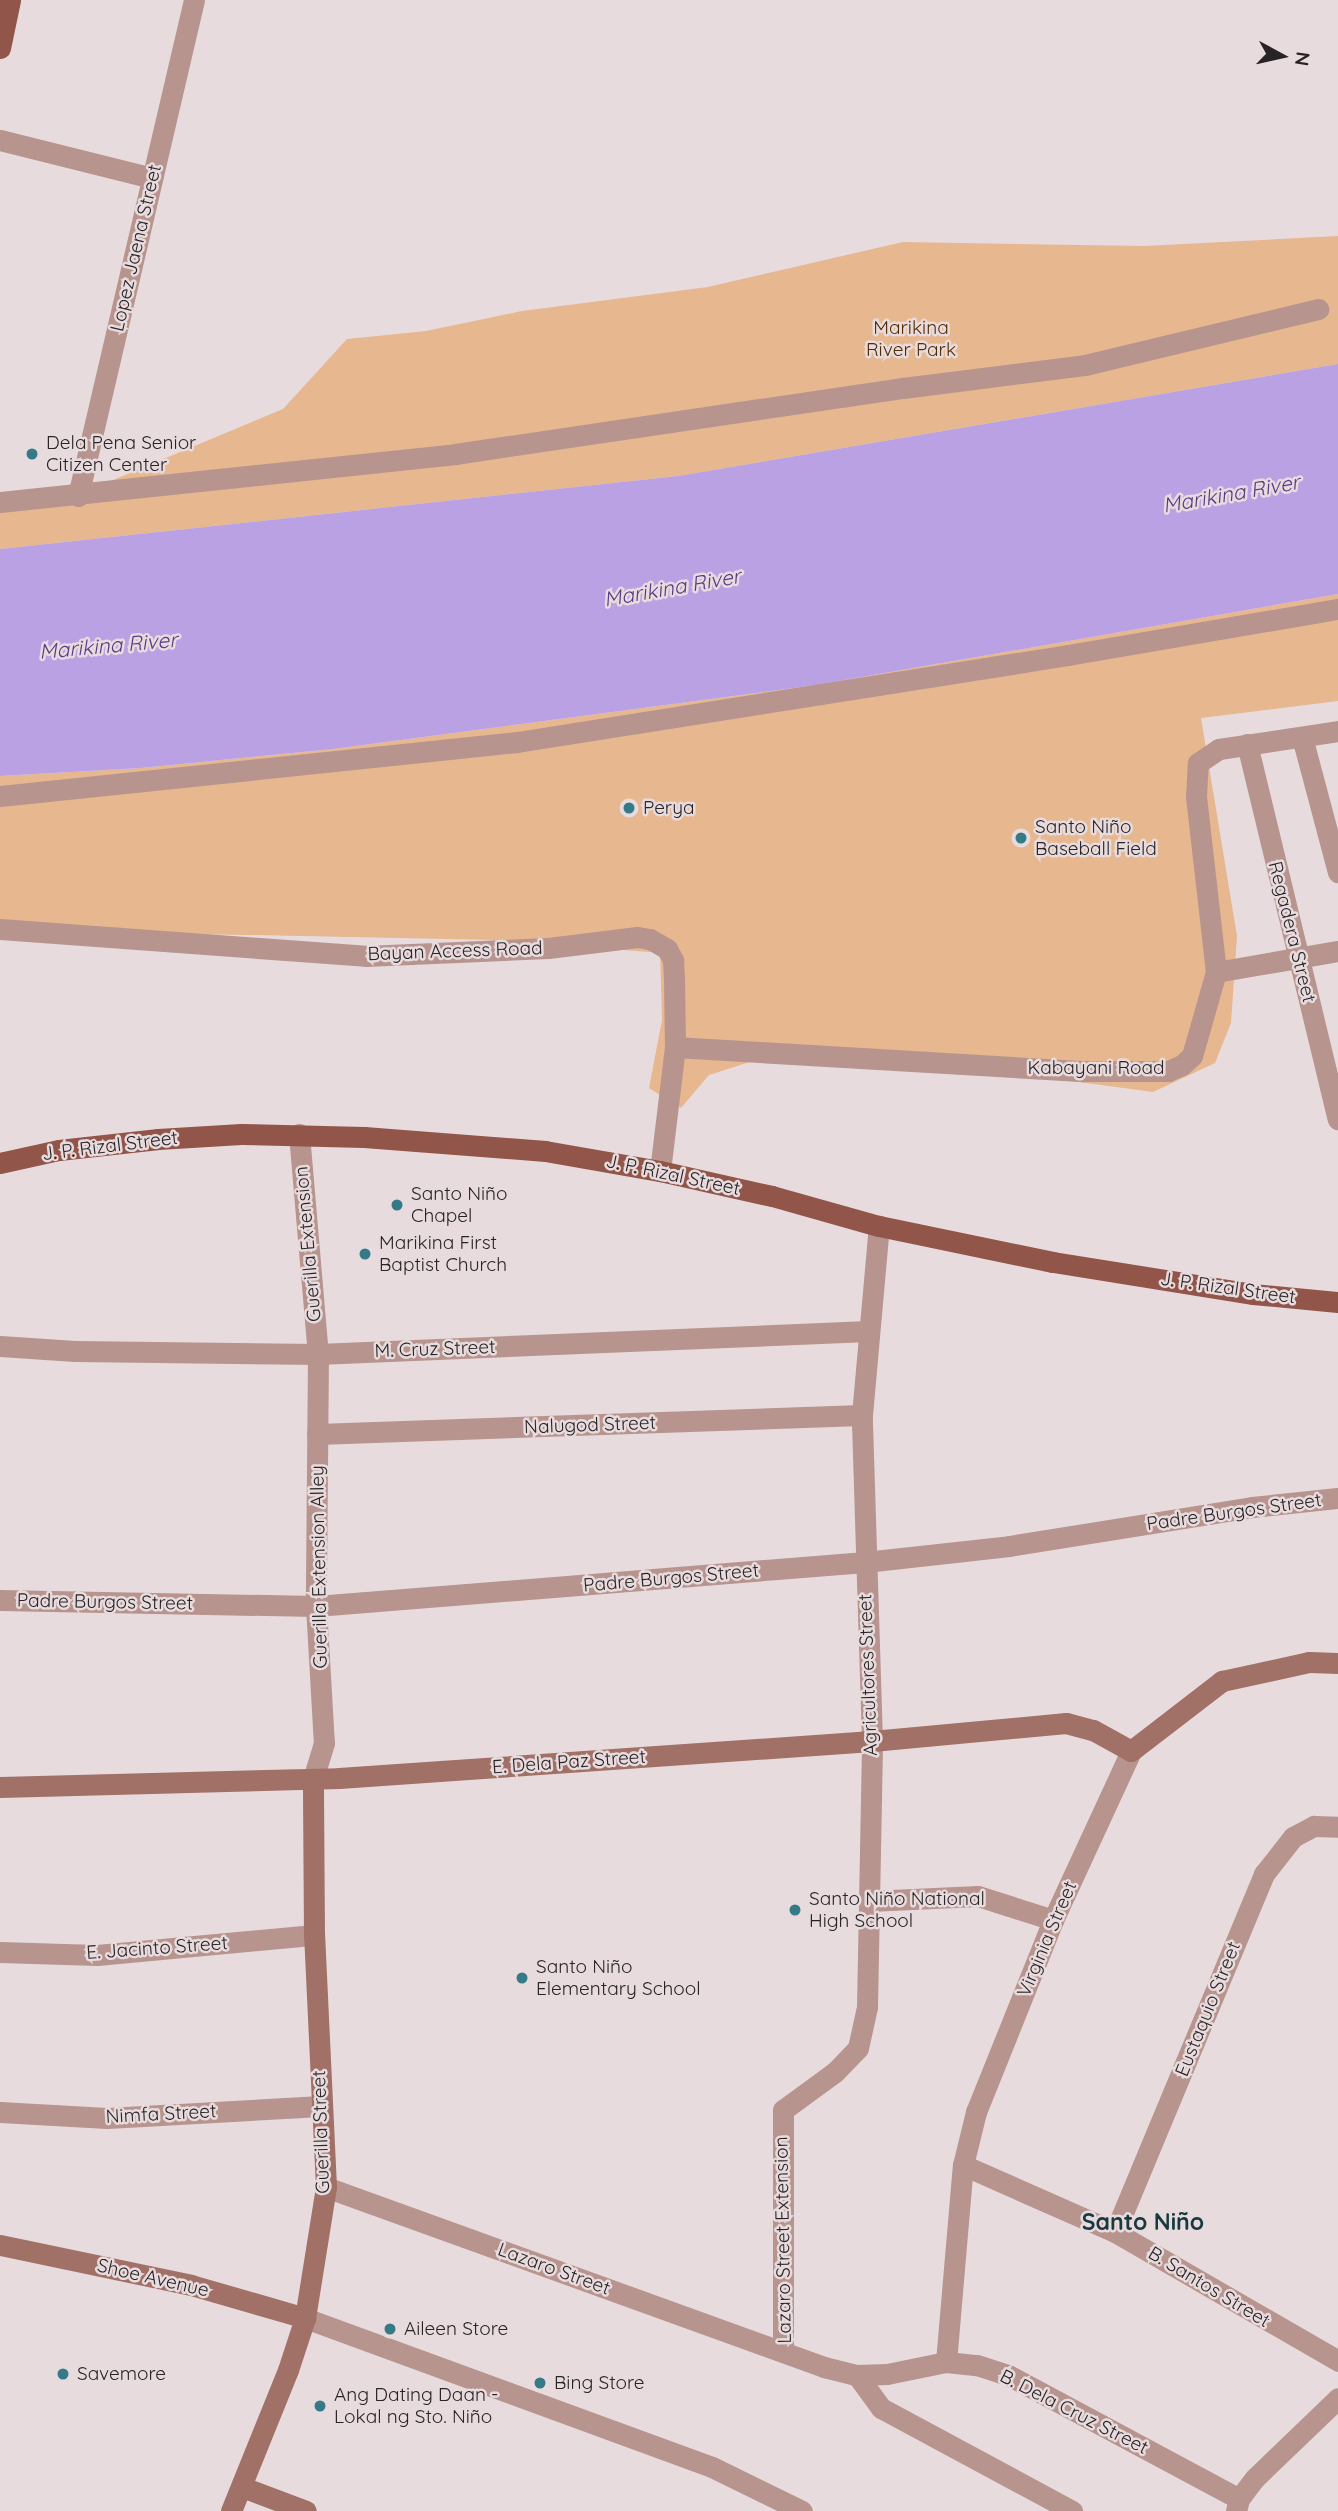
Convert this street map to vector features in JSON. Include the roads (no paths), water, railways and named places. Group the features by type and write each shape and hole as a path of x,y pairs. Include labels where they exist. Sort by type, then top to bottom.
{"main road":[{"path":"0,48 10,0"},
{"name":"J. P. Rizal Street","path":"0,1163 59,1150 158,1139 299,1134 545,1151 660,1171 772,1196 879,1226 1053,1262 1253,1294 1338,1302"}],"street":[{"name":"Lopez Jaena Street","path":"78,496 194,0"},
{"path":"0,141 152,178"},
{"path":"0,502 78,496 455,454 889,390 1085,365 1318,309"},
{"path":"0,796 517,742 1068,655 1338,609"},
{"path":"1247,744 1338,731"},
{"path":"1301,737 1338,872"},
{"name":"Kabayani Road","path":"675,1046 1084,1071 1168,1070 1182,1065 1192,1056 1216,972 1196,797 1198,763 1219,749 1247,744"},
{"name":"Regadera Street","path":"1247,744 1338,1119"},
{"name":"Bayan Access Road","path":"5,927 365,956 548,948 637,937 661,943 673,960 675,1046 660,1171"},
{"path":"1216,972 1338,951"},
{"name":"Guerilla Extension","path":"299,1134 318,1354"},
{"name":"Agricultores Street","path":"800,2095 835,2072 858,2048 867,2007 872,1741 862,1415 879,1226"},
{"name":"M. Cruz Street","path":"0,1346 75,1351 318,1354 869,1331"},
{"name":"Guerilla Extension Alley","path":"313,1779 324,1743 316,1606 318,1354"},
{"name":"Nalugod Street","path":"317,1434 862,1415"},
{"name":"Padre Burgos Street","path":"0,1600 316,1606 865,1562 1009,1546 1252,1507 1338,1497"},
{"name":"Virginia Street","path":"946,2362 963,2165 976,2112 1053,1920 1131,1751 1222,1681 1309,1662 1338,1663"},
{"name":"E. Dela Paz Street","path":"0,1787 313,1779 872,1741 1066,1723 1093,1730 1131,1751"},
{"name":"Guerilla Street","path":"231,2511 289,2370 305,2318 326,2187 314,1935 313,1779"},
{"name":"Eustaquio Street","path":"1115,2232 1264,1874 1293,1837 1314,1826 1338,1827"},
{"path":"869,1901 978,1896 1053,1920"},
{"name":"E. Jacinto Street","path":"0,1952 97,1955 314,1935"},
{"name":"Lazaro Street Extension","path":"800,2095 783,2109 782,2352 857,2375"},
{"name":"Nimfa Street","path":"0,2112 107,2118 321,2106"},
{"name":"B. Santos Street","path":"963,2165 1115,2232 1338,2361"},
{"name":"Lazaro Street","path":"326,2187 782,2352"},
{"name":"Shoe Avenue","path":"0,2245 191,2285 305,2318"},
{"path":"305,2318 712,2467 802,2511"},
{"name":"B. Dela Cruz Street","path":"857,2375 887,2374 946,2362 977,2365 1009,2375 1238,2505"},
{"path":"857,2375 881,2408 1072,2511"},
{"path":"1238,2505 1255,2478 1338,2398"},
{"path":"242,2487 306,2511"}],"water":[{"name":"Marikina River","path":"1338,364 1338,594 816,685 333,749 141,768 0,776 0,549 678,476"}],"place":[{"name":"Dela Pena Senior Citizen Center","path":"32,454"},
{"name":"Perya","path":"629,808"},
{"name":"Santo Niño Baseball Field","path":"1021,838"},
{"name":"Santo Niño Chapel","path":"397,1205"},
{"name":"Marikina First Baptist Church","path":"365,1254"},
{"name":"Santo Niño National High School","path":"795,1910"},
{"name":"Santo Niño Elementary School","path":"522,1978"},
{"name":"Aileen Store","path":"390,2329"},
{"name":"Savemore","path":"63,2374"},
{"name":"Bing Store","path":"540,2383"},
{"name":"Ang Dating Daan - Lokal ng Sto. Niño","path":"320,2406"}],"district":[{"name":"Santo Niño","path":"1143,2222"}],"park label":[{"name":"Marikina River Park","path":"911,339"}]}
